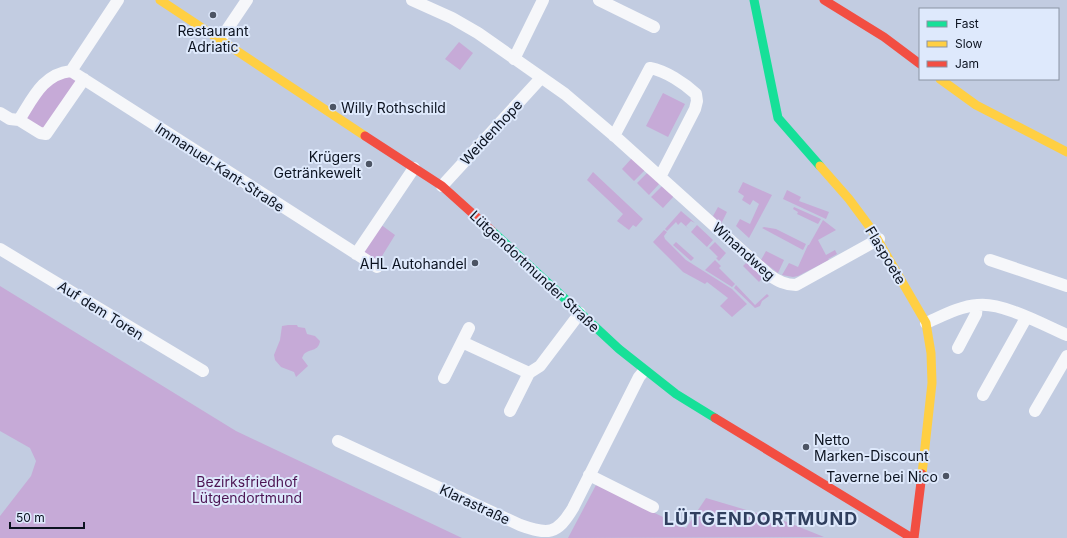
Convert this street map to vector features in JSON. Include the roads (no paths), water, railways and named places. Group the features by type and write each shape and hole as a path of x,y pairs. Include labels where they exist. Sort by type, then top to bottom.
{"street":[{"path":"19,120 46,80 54,75 71,71 118,0"},
{"name":"Lütgendortmunder Straße","path":"160,0 442,186 644,371 689,403 913,538"},
{"path":"220,40 247,0"},
{"name":"Winandweg","path":"412,0 452,18 478,33 514,60 565,94 769,275 787,285 796,285 879,239"},
{"path":"514,60 543,0"},
{"path":"599,0 654,27"},
{"name":"Flaspoete","path":"754,0 778,118 849,199 879,239 926,323 930,338 932,359 931,393 916,532 913,538"},
{"path":"824,0 884,37 919,63"},
{"path":"614,136 650,68 656,69 685,84 696,94 697,101 695,109 660,177"},
{"name":"Immanuel-Kant-Straße","path":"71,71 377,267"},
{"name":"Weidenhope","path":"442,186 541,78"},
{"path":"0,113 10,119 19,120 40,133 46,134 84,79"},
{"path":"941,80 976,105 1067,152"},
{"path":"356,254 414,168"},
{"name":"Auf dem Toren","path":"0,249 203,371"},
{"path":"990,260 1067,286"},
{"path":"926,323 977,305 991,305 1067,335"},
{"path":"958,348 976,314 977,305"},
{"path":"510,411 528,373 540,366 580,313"},
{"path":"983,395 1026,318"},
{"path":"444,378 469,328"},
{"path":"462,342 528,373"},
{"path":"1036,411 1067,356"},
{"name":"Klarastraße","path":"338,441 520,525 543,532 553,531 565,522 639,377 644,371"},
{"path":"589,475 653,507"}],"place":[{"name":"Restaurant Adriatic","path":"213,15"},
{"name":"Willy Rothschild","path":"333,107"},
{"name":"Krügers Getränkewelt","path":"369,164"},
{"name":"AHL Autohandel","path":"475,263"},
{"name":"Netto Marken-Discount","path":"806,447"},
{"name":"Taverne bei Nico","path":"946,476"}],"district":[{"name":"LÜTGENDORTMUND","path":"761,518"}],"park label":[{"name":"Bezirksfriedhof Lütgendortmund","path":"247,490"}]}
